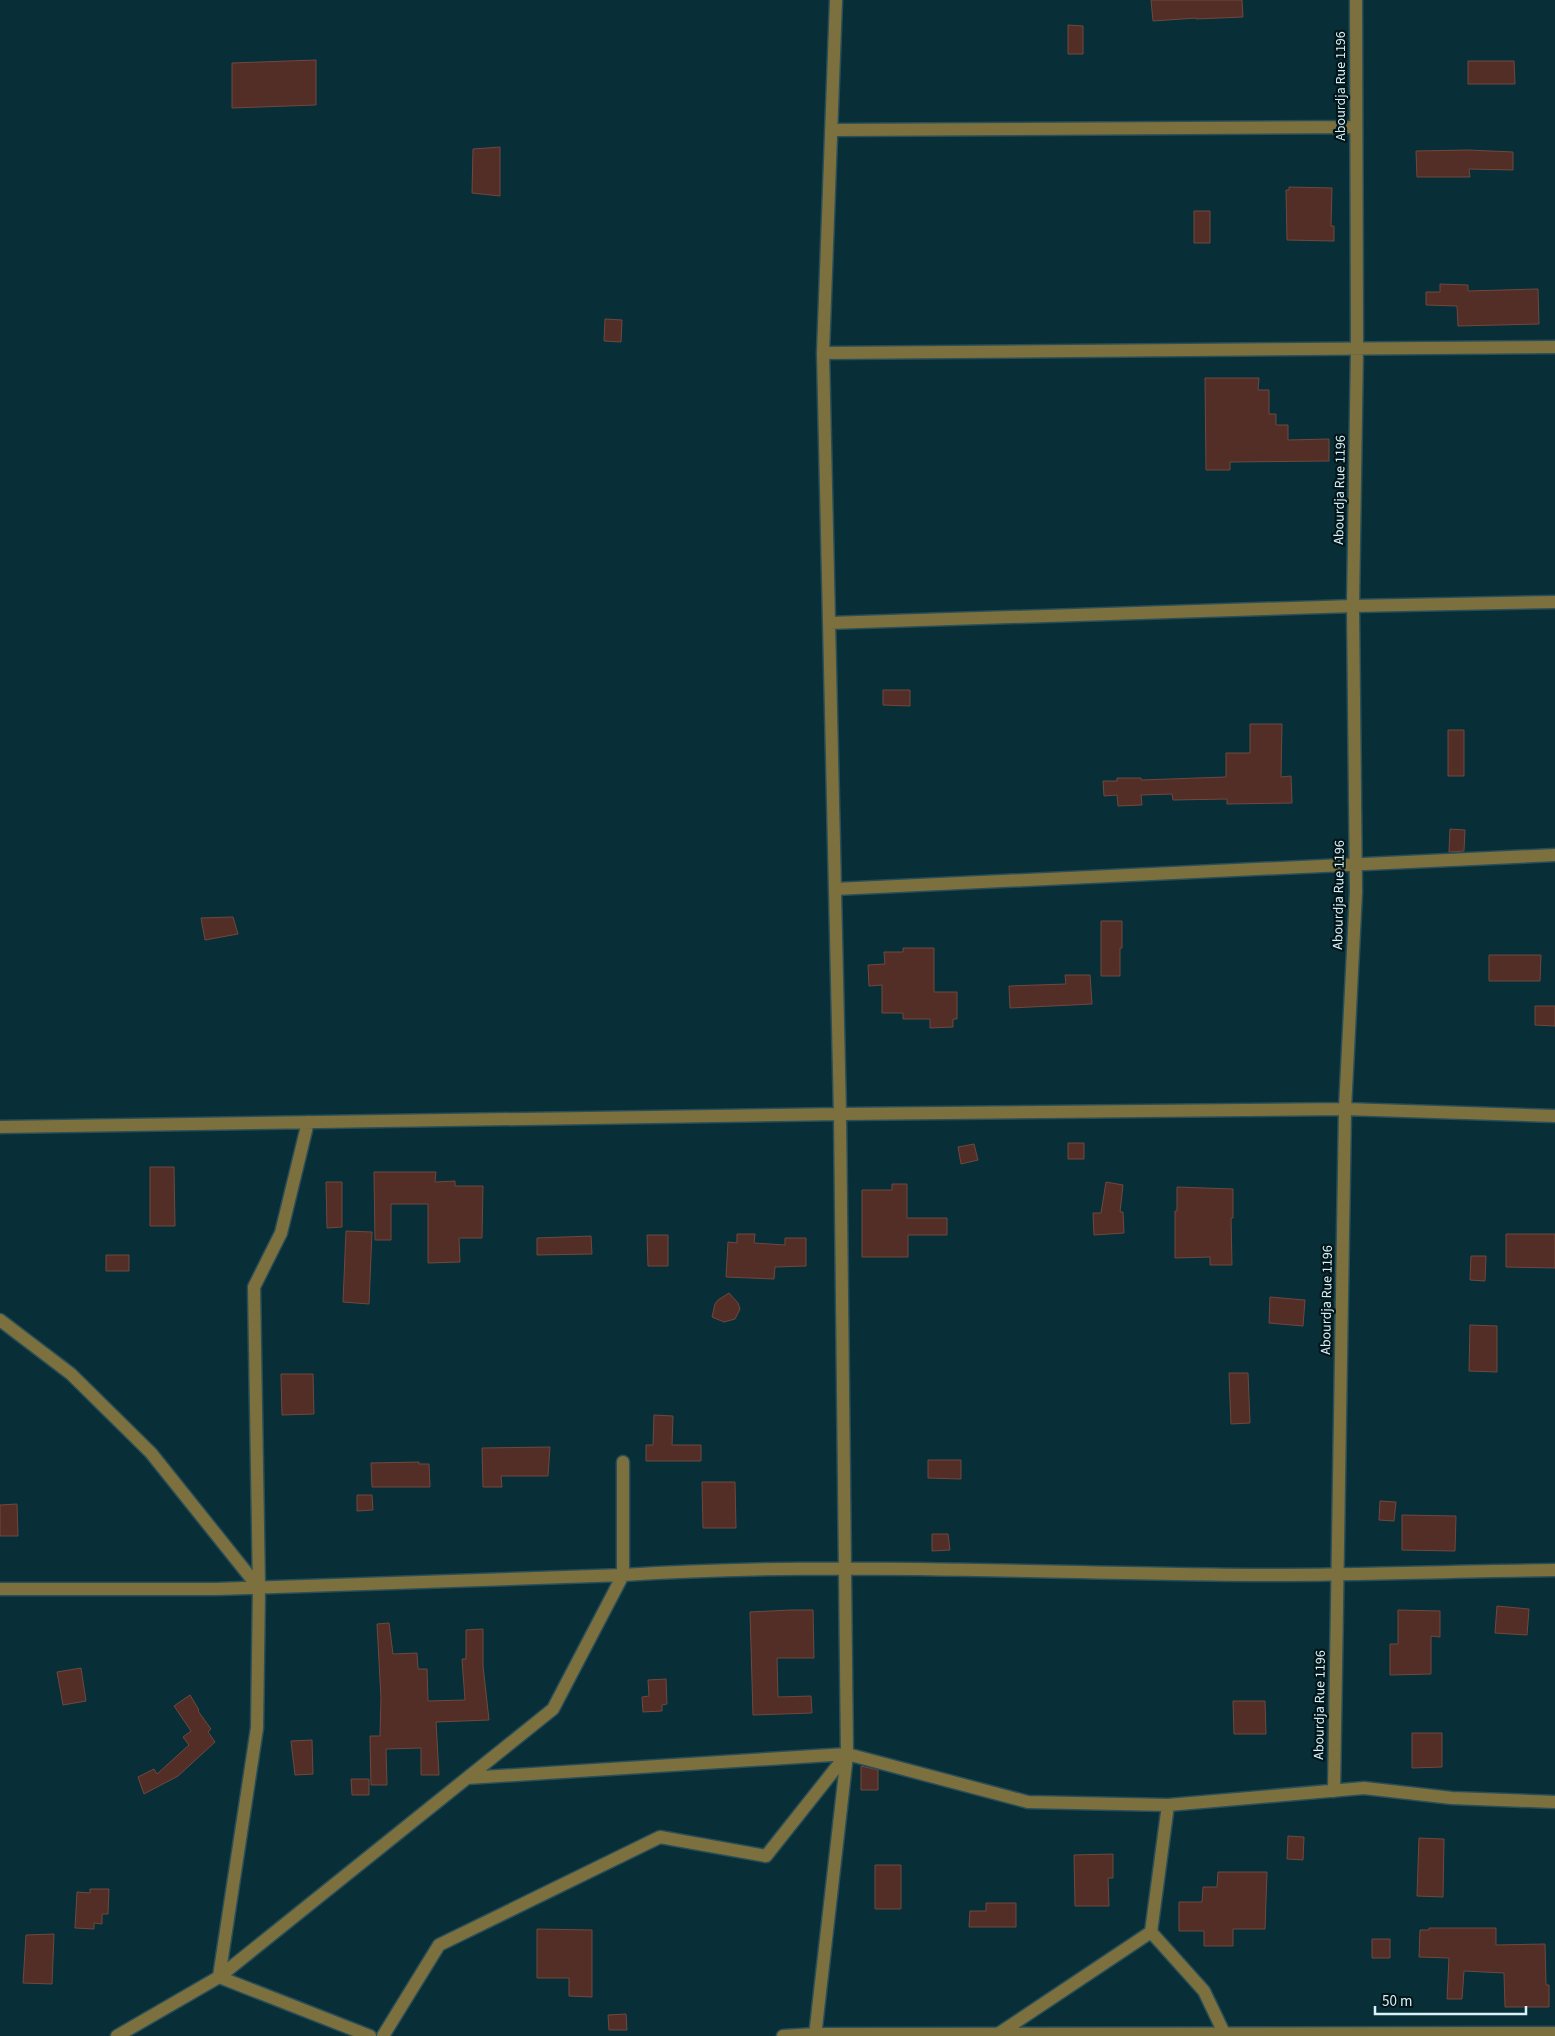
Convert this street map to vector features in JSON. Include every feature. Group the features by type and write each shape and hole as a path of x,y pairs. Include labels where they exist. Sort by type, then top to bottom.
{"street":[{"path":"815,2035 847,1754 840,1114 823,354 836,0"},
{"name":"Abourdja Rue 1196","path":"1334,1791 1345,1109 1356,892 1353,606 1357,348 1356,0"},
{"path":"831,130 1356,127"},
{"path":"823,354 1555,347"},
{"path":"829,624 1353,606 1555,602"},
{"path":"835,889 1555,854"},
{"path":"0,1126 1345,1109 1555,1116"},
{"path":"219,1977 257,1728 259,1588 254,1286 281,1233 308,1122"},
{"path":"0,1320 71,1374 151,1453 259,1588"},
{"path":"117,2036 219,1977 553,1709 623,1575 623,1462"},
{"path":"0,1589 259,1588 623,1575 691,1570 942,1569 1260,1575 1555,1570"},
{"path":"382,2036 439,1945 660,1836 766,1856 847,1754"},
{"path":"467,1778 847,1754 1028,1802 1168,1805 1364,1788 1452,1798 1555,1802"},
{"path":"998,2034 1151,1932 1168,1805"},
{"path":"1151,1932 1204,1991 1225,2035"},
{"path":"219,1977 370,2036"},
{"path":"783,2036 1555,2033"}],"building":[{"path":"1151,0 1242,0 1243,17 1153,21"},
{"path":"1068,25 1083,26 1083,54 1068,54"},
{"path":"316,60 316,105 232,108 232,63"},
{"path":"1468,61 1514,61 1515,84 1468,84"},
{"path":"500,147 500,196 472,193 473,149"},
{"path":"1468,150 1513,152 1513,170 1469,169 1470,177 1417,177 1416,151"},
{"path":"1289,187 1332,188 1331,226 1334,226 1334,241 1287,240 1286,190 1289,190"},
{"path":"1194,211 1210,211 1210,243 1194,243"},
{"path":"1440,284 1468,285 1468,291 1538,289 1539,324 1458,326 1457,306 1426,305 1426,292 1440,292"},
{"path":"605,319 622,320 621,342 604,341"},
{"path":"1205,378 1259,378 1258,390 1269,390 1269,414 1276,414 1276,425 1288,425 1288,440 1329,439 1329,461 1230,462 1230,470 1206,470"},
{"path":"883,690 910,690 910,706 883,705"},
{"path":"1250,724 1282,724 1281,777 1291,776 1292,803 1227,804 1227,799 1173,800 1172,794 1141,795 1142,805 1118,806 1117,795 1104,796 1103,781 1117,781 1117,778 1141,778 1141,780 1226,777 1226,753 1250,753"},
{"path":"1448,730 1464,730 1464,776 1448,776"},
{"path":"1450,829 1465,830 1464,851 1449,852"},
{"path":"233,917 238,934 205,940 201,918"},
{"path":"1101,921 1122,921 1120,976 1101,976"},
{"path":"903,948 934,948 934,992 957,992 957,1019 953,1019 953,1027 930,1028 930,1019 903,1019 903,1013 882,1013 882,985 869,986 868,965 885,964 884,952 903,952"},
{"path":"1489,955 1541,955 1540,981 1489,981"},
{"path":"1065,975 1090,975 1092,1004 1010,1008 1009,986 1066,984"},
{"path":"1535,1006 1555,1006 1555,1026 1535,1025"},
{"path":"1068,1143 1084,1143 1084,1159 1068,1159"},
{"path":"974,1144 978,1160 961,1164 958,1147"},
{"path":"150,1167 174,1167 175,1226 150,1226"},
{"path":"374,1172 436,1172 435,1182 455,1181 455,1186 483,1186 482,1238 459,1238 460,1262 428,1263 428,1204 391,1204 391,1240 375,1240"},
{"path":"326,1182 342,1182 342,1227 327,1228"},
{"path":"1106,1182 1123,1185 1120,1212 1123,1212 1124,1233 1094,1235 1093,1213 1101,1213"},
{"path":"892,1184 907,1184 907,1218 947,1218 947,1235 908,1235 908,1257 862,1257 862,1190 892,1190"},
{"path":"1177,1187 1233,1189 1233,1218 1231,1218 1232,1265 1210,1265 1210,1257 1175,1258"},
{"path":"346,1231 372,1232 369,1304 343,1302"},
{"path":"737,1234 755,1234 754,1243 785,1245 785,1238 806,1238 806,1266 775,1267 774,1279 726,1277 728,1242 737,1243"},
{"path":"1506,1234 1555,1234 1555,1268 1506,1267"},
{"path":"647,1235 668,1235 668,1266 648,1266"},
{"path":"591,1236 592,1254 537,1255 537,1238"},
{"path":"106,1255 129,1255 129,1271 106,1271"},
{"path":"1471,1256 1486,1256 1485,1281 1470,1280"},
{"path":"729,1293 738,1303 740,1309 735,1319 724,1322 712,1317 715,1304"},
{"path":"1270,1297 1305,1300 1303,1326 1269,1323"},
{"path":"1470,1325 1497,1326 1497,1372 1469,1371"},
{"path":"1229,1373 1248,1373 1250,1423 1231,1424"},
{"path":"281,1374 313,1374 314,1414 282,1415"},
{"path":"654,1415 673,1416 672,1445 701,1445 701,1461 646,1461 646,1445 653,1445"},
{"path":"550,1447 548,1476 501,1476 502,1487 483,1487 482,1448"},
{"path":"928,1460 961,1460 961,1479 928,1478"},
{"path":"419,1462 419,1464 429,1464 430,1487 372,1487 371,1463"},
{"path":"702,1482 735,1482 736,1528 703,1528"},
{"path":"357,1495 372,1495 373,1510 357,1511"},
{"path":"1380,1501 1396,1502 1394,1521 1379,1520"},
{"path":"17,1504 18,1536 0,1536 0,1505"},
{"path":"1402,1515 1456,1516 1455,1551 1402,1550"},
{"path":"932,1534 948,1534 950,1550 932,1551"},
{"path":"1497,1606 1529,1609 1527,1635 1495,1633"},
{"path":"813,1610 814,1658 777,1658 778,1697 811,1696 812,1713 753,1715 750,1612"},
{"path":"1398,1610 1440,1611 1440,1637 1431,1636 1431,1674 1390,1675 1390,1644 1398,1644"},
{"path":"389,1623 393,1654 417,1653 418,1669 427,1669 428,1701 465,1700 462,1659 466,1659 466,1630 483,1629 483,1666 489,1720 436,1722 439,1775 421,1775 421,1748 386,1749 387,1785 371,1785 370,1736 380,1736 381,1698 377,1624"},
{"path":"81,1668 86,1701 63,1705 57,1672"},
{"path":"666,1679 667,1704 662,1705 662,1711 643,1712 642,1697 649,1696 648,1680"},
{"path":"190,1695 198,1711 211,1729 208,1732 215,1742 178,1776 144,1794 138,1777 154,1769 157,1774 189,1745 183,1737 191,1731 174,1706"},
{"path":"1233,1701 1265,1701 1266,1734 1234,1734"},
{"path":"1412,1733 1442,1733 1442,1767 1412,1768"},
{"path":"312,1740 313,1774 295,1775 291,1741"},
{"path":"861,1766 878,1770 878,1790 861,1790"},
{"path":"351,1779 369,1779 369,1795 352,1795"},
{"path":"1288,1836 1304,1837 1303,1860 1287,1859"},
{"path":"1419,1838 1444,1839 1443,1897 1417,1896"},
{"path":"1113,1854 1113,1878 1108,1878 1109,1906 1075,1906 1074,1855"},
{"path":"875,1865 901,1865 901,1909 875,1909"},
{"path":"1218,1872 1267,1872 1265,1929 1233,1929 1233,1946 1204,1946 1204,1931 1179,1931 1179,1902 1202,1902 1203,1887 1217,1887"},
{"path":"90,1889 109,1889 108,1914 102,1914 102,1924 94,1923 94,1929 75,1928 77,1892 90,1893"},
{"path":"986,1903 1016,1903 1016,1927 969,1927 970,1911 986,1911"},
{"path":"1429,1928 1496,1928 1496,1945 1545,1944 1546,1985 1549,1985 1549,2007 1505,2007 1504,1973 1464,1971 1462,1999 1447,1999 1449,1958 1419,1957 1420,1930 1429,1930"},
{"path":"537,1929 592,1930 592,1997 569,1996 569,1978 537,1978"},
{"path":"54,1934 52,1984 23,1983 26,1935"},
{"path":"1372,1939 1390,1939 1390,1958 1372,1958"},
{"path":"626,2014 627,2030 609,2030 608,2015"}]}
